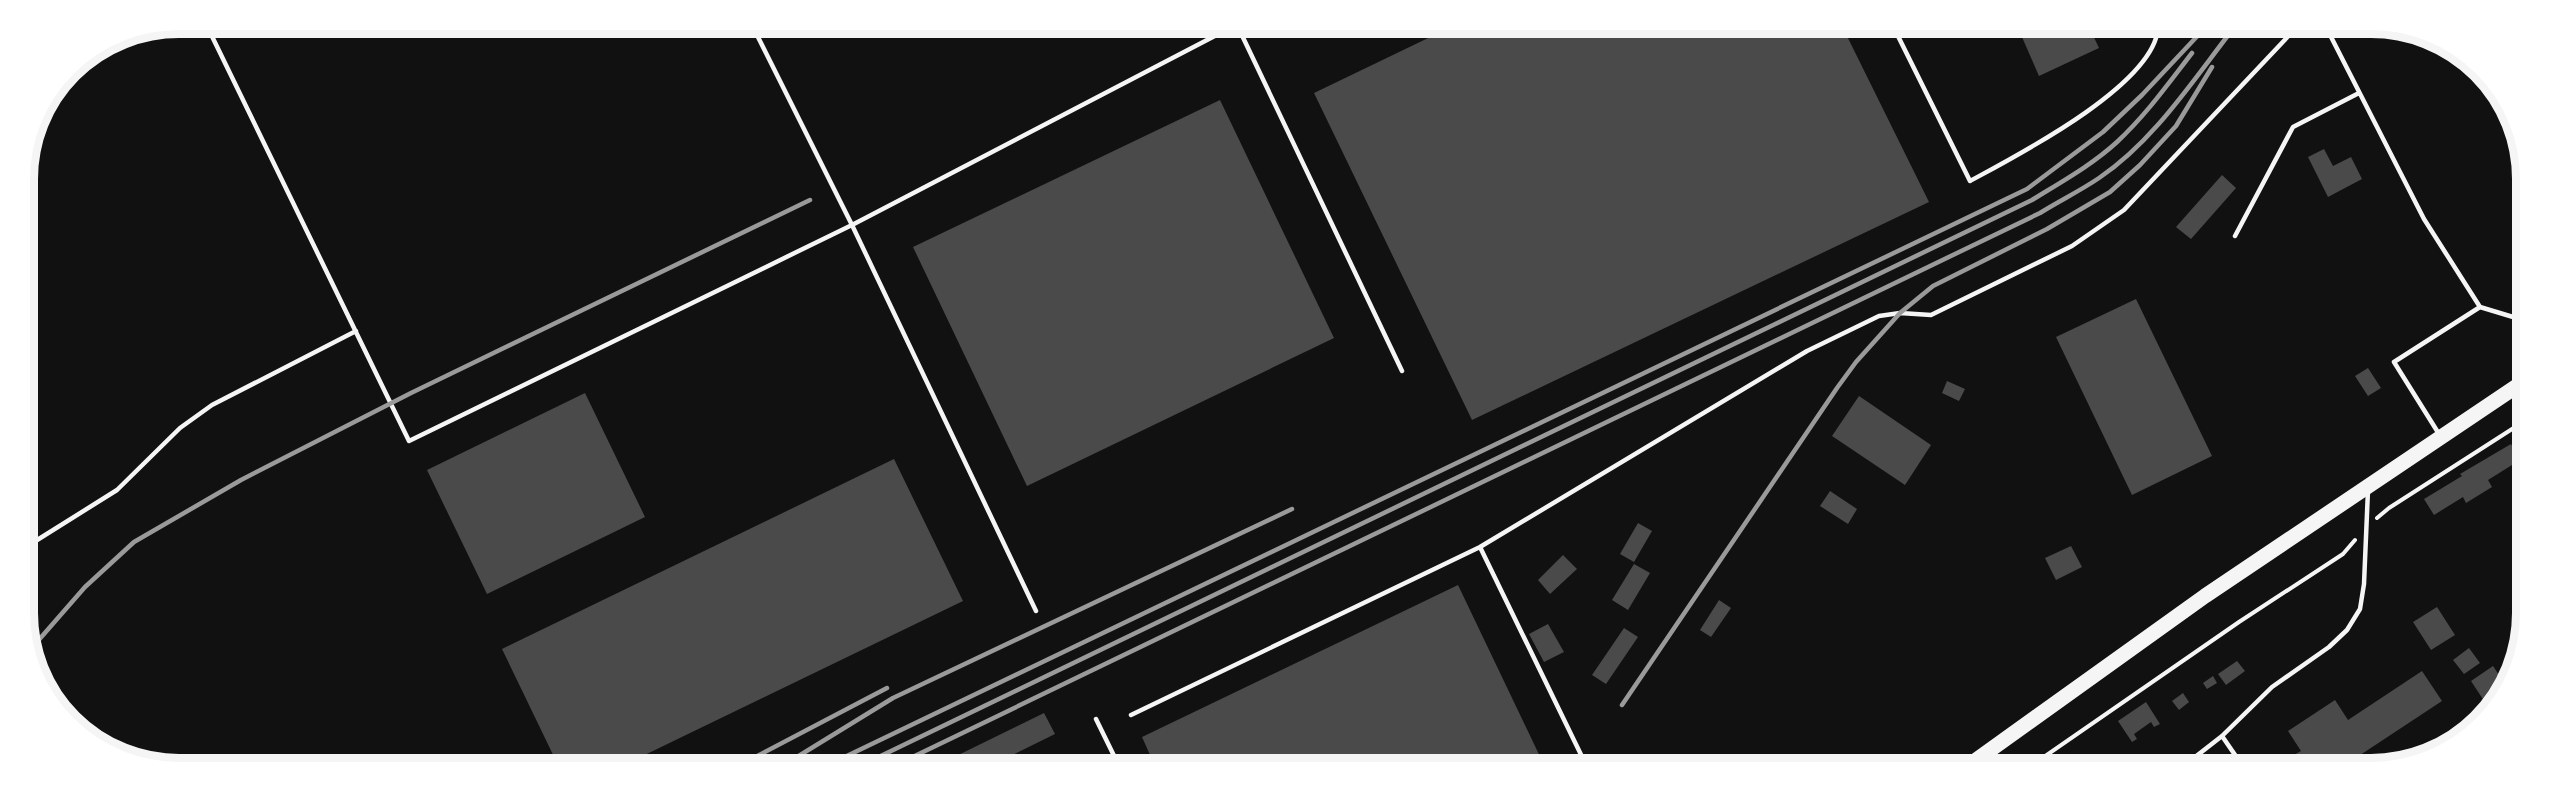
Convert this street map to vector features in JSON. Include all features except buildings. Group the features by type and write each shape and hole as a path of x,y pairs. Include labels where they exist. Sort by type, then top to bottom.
{"main road":[{"path":"1979,758 2205,596 2368,484 2516,387"}],"lane":[{"path":"1897,34 1970,182 2038,144 2124,85 2157,40 2158,34"},
{"path":"1131,715 1480,547 1806,351 1879,316 1900,313 1931,315 2072,246 2124,210 2290,34"},
{"path":"2330,34 2424,219 2480,306 2516,318"},
{"path":"211,35 409,441 852,225 1218,35"},
{"path":"757,35 852,225 1036,611"},
{"path":"1242,35 1402,371"},
{"path":"2235,236 2293,127 2359,93"},
{"path":"2441,436 2394,362 2480,306"},
{"path":"34,542 117,490 180,428 212,405 356,331"},
{"path":"2194,758 2222,736 2272,687 2329,647 2347,630 2360,609 2364,584 2368,484"},
{"path":"1480,547 1583,758"},
{"path":"1096,719 1115,758"},
{"path":"2222,736 2237,758"}],"path":[{"path":"2042,758 2239,622 2343,554 2365,528 2389,508 2516,426"}],"railway":[{"path":"843,758 2027,189 2103,132 2142,95 2199,34"},
{"path":"911,758 2040,213 2099,178 2138,146 2172,109 2229,34"},
{"path":"876,758 2032,200 2087,166 2128,132 2192,53"},
{"path":"1622,705 1837,388 1856,362 1900,313 1933,286 2047,229 2110,192 2140,165 2176,126 2212,67"},
{"path":"37,642 85,587 134,542 241,480 411,393 810,200"},
{"path":"795,758 893,698 1292,509"},
{"path":"753,758 887,688"}]}
